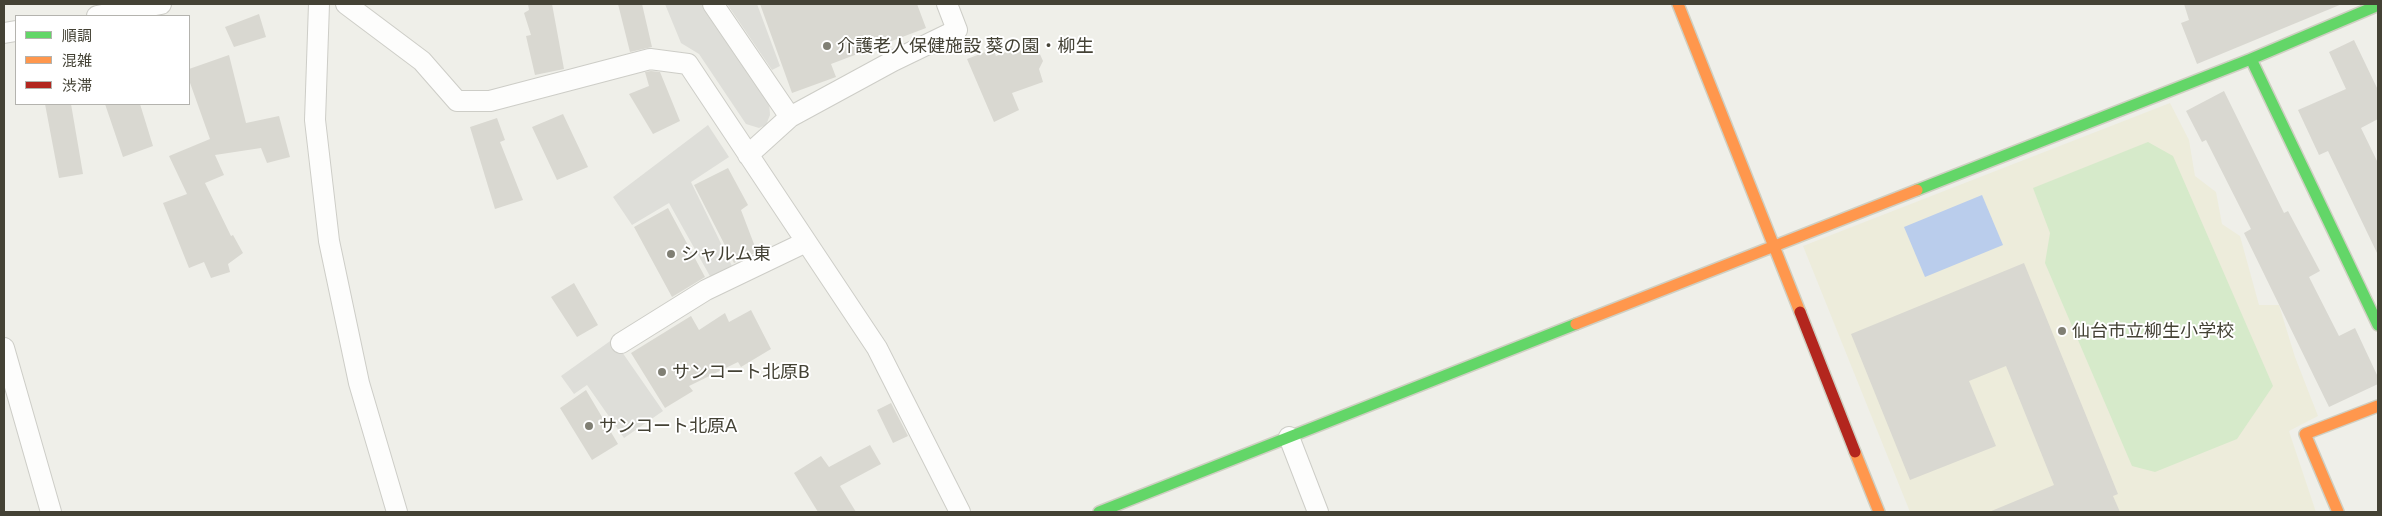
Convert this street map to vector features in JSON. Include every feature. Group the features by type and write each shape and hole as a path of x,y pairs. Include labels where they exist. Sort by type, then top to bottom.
{"street":[{"path":"102,15 161,4"},
{"path":"319,4 315,120 329,241 359,383 397,512"},
{"path":"346,4 422,61 458,102 490,101 650,59 688,64 877,348 960,512"},
{"path":"714,4 790,117"},
{"path":"748,155 790,117 893,61 957,30 946,4"},
{"path":"1678,4 1879,512"},
{"path":"1098,512 2375,9"},
{"path":"2251,59 2378,325"},
{"path":"620,343 706,290 806,242"},
{"path":"4,348 51,512"},
{"path":"2338,512 2305,434 2378,406"},
{"path":"1289,437 1318,512"}],"shaded area":[{"path":"665,4 705,4 769,101 770,115 766,125 759,128 746,124 699,54 681,43"},
{"path":"727,4 757,4 780,66 772,70"},
{"name":"仙台市立柳生小学校","path":"2170,103 2189,140 2195,176 2216,192 2222,224 2240,236 2259,305 2279,305 2295,357 2318,416 2289,431 2316,512 1910,512 1803,246"},
{"path":"708,125 729,157 691,182 732,266 711,278 669,203 632,225 613,197"},
{"path":"613,339 663,411 624,438 587,385 574,394 561,376"}],"green space":[{"path":"2148,142 2173,156 2273,386 2237,439 2155,472 2132,466 2045,263 2050,233 2033,188"}],"water":[{"path":"1982,195 2003,245 1925,277 1904,227"}],"building":[{"path":"528,4 552,4 564,69 535,75 526,36 531,35 524,13 529,10"},
{"path":"618,4 642,4 652,47 630,52"},
{"name":"介護老人保健施設 葵の園・柳生","path":"760,4 917,4 926,28 831,64 836,77 792,93"},
{"path":"2184,4 2342,4 2197,64 2181,23 2189,20"},
{"path":"259,14 266,37 234,47 225,27"},
{"path":"2354,40 2378,90 2378,119 2361,128 2378,163 2378,255 2328,151 2319,155 2298,110 2346,89 2329,52"},
{"path":"1034,41 1043,61 1039,69 1043,82 1012,93 1019,110 994,122 967,59 993,49 996,56"},
{"path":"229,55 246,123 279,116 290,157 267,163 261,148 215,155 224,175 205,183 231,236 233,235 243,253 228,264 230,272 211,278 204,262 189,268 163,203 187,194 169,156 210,139 190,83 190,69"},
{"path":"645,72 660,72 680,121 653,134 629,94 649,86"},
{"path":"2224,91 2284,213 2288,211 2320,271 2309,277 2339,336 2355,328 2378,377 2378,384 2329,407 2244,233 2251,229 2206,140 2202,142 2186,111"},
{"path":"45,105 71,105 83,174 59,178"},
{"path":"105,105 140,105 153,146 123,157"},
{"path":"563,114 588,167 557,180 532,127"},
{"path":"497,118 505,140 500,142 523,200 495,209 470,127"},
{"path":"728,168 748,205 741,210 757,252 734,263 694,185"},
{"name":"シャルム東","path":"668,208 705,277 672,297 634,227"},
{"path":"2024,263 2118,494 2113,496 2120,512 1989,512 2054,485 2006,366 1969,381 1996,446 1910,480 1851,334"},
{"path":"574,283 598,325 577,337 551,297"},
{"path":"751,310 771,349 741,367 738,362 689,386 693,391 665,408 631,353 691,316 699,330 725,313 729,322"},
{"name":"サンコート北原A","path":"586,390 618,444 592,460 560,408"},
{"path":"891,403 908,436 893,443 877,410"},
{"path":"870,445 881,464 840,486 856,512 818,512 794,473 821,456 829,467"}],"traffic: fast":[{"path":"1917,190 2251,59 2374,7"},
{"path":"2251,59 2378,325"},
{"path":"1099,512 1576,324"}],"traffic: slow":[{"path":"1678,4 1800,312"},
{"path":"1576,324 1917,190"},
{"path":"2338,512 2305,434 2378,406"},
{"path":"1855,452 1879,512"}],"traffic: jam":[{"path":"1800,312 1855,452"}],"place":[{"name":"介護老人保健施設 葵の園・柳生","path":"827,46"},
{"name":"シャルム東","path":"671,254"},
{"name":"仙台市立柳生小学校","path":"2062,331"},
{"name":"サンコート北原B","path":"662,372"},
{"name":"サンコート北原A","path":"589,426"}]}
